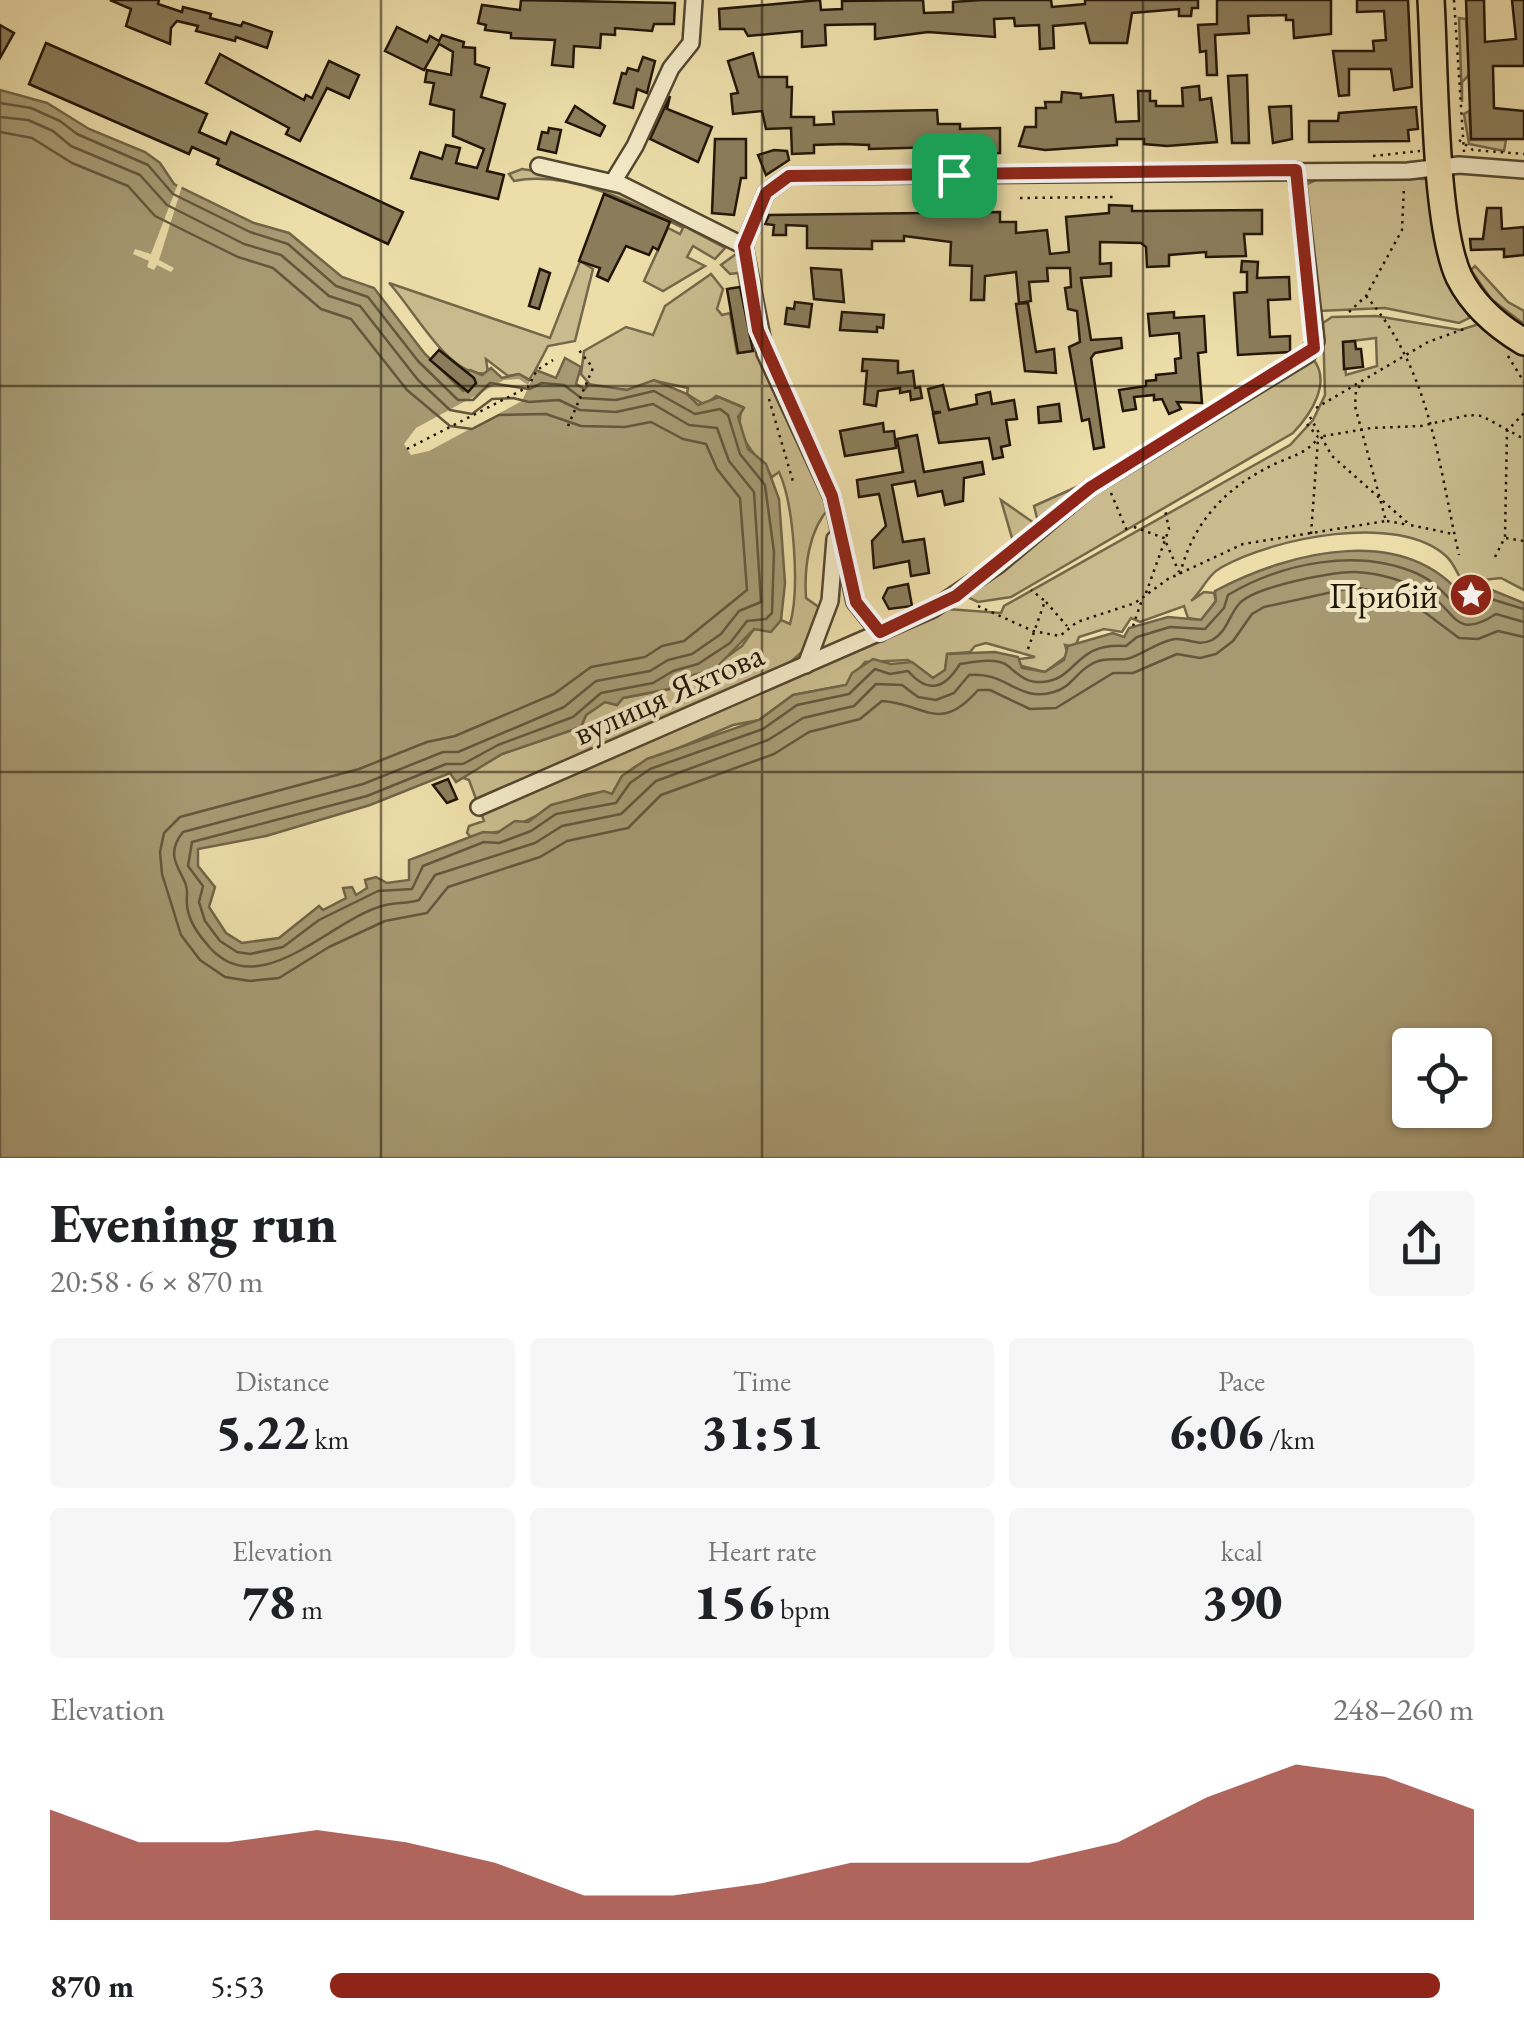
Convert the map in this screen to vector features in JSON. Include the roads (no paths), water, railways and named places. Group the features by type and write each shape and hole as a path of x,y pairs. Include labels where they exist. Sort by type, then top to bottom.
{"highway":[{"path":"1430,0 1448,238 1459,276 1485,313 1520,339"}],"street":[{"path":"612,182 635,146 671,68 691,42 694,0"},
{"path":"539,166 612,182 744,246"},
{"path":"880,632 856,602 832,496 765,352 744,246 766,193 789,176 1408,171 1442,166 1524,170"},
{"name":"вулиця Яхтова","path":"479,807 933,610 968,587 1104,478 1314,348 1296,170"},
{"path":"806,665 830,601 836,527"}],"water":[{"path":"0,90 47,103 89,129 145,152 160,163 174,184 254,223 289,233 342,277 374,288 425,354 463,391 476,384 467,372 470,370 482,375 491,368 502,378 519,374 529,380 536,370 556,378 565,358 581,367 576,384 585,389 588,384 627,390 654,380 687,394 698,405 719,397 744,408 738,417 748,449 766,464 779,499 785,583 781,620 771,632 754,629 715,669 676,680 669,689 623,698 617,705 605,702 586,715 581,727 502,754 456,782 450,773 370,805 266,836 198,849 198,866 215,887 209,907 226,933 242,943 279,938 319,906 323,910 346,898 343,888 352,887 356,895 367,888 365,880 409,880 409,860 483,832 497,833 515,821 528,822 551,805 604,791 612,794 622,776 647,759 759,720 793,695 846,685 852,673 873,659 891,664 912,662 933,678 945,670 947,654 995,652 1018,657 1022,668 1045,672 1064,660 1068,646 1113,633 1124,637 1129,628 1168,617 1201,620 1216,601 1215,591 1278,564 1347,551 1381,552 1413,560 1442,577 1467,602 1474,601 1487,588 1524,603 1524,1158 0,1158"}],"place":[{"name":"Прибій","path":"1471,595"}]}
